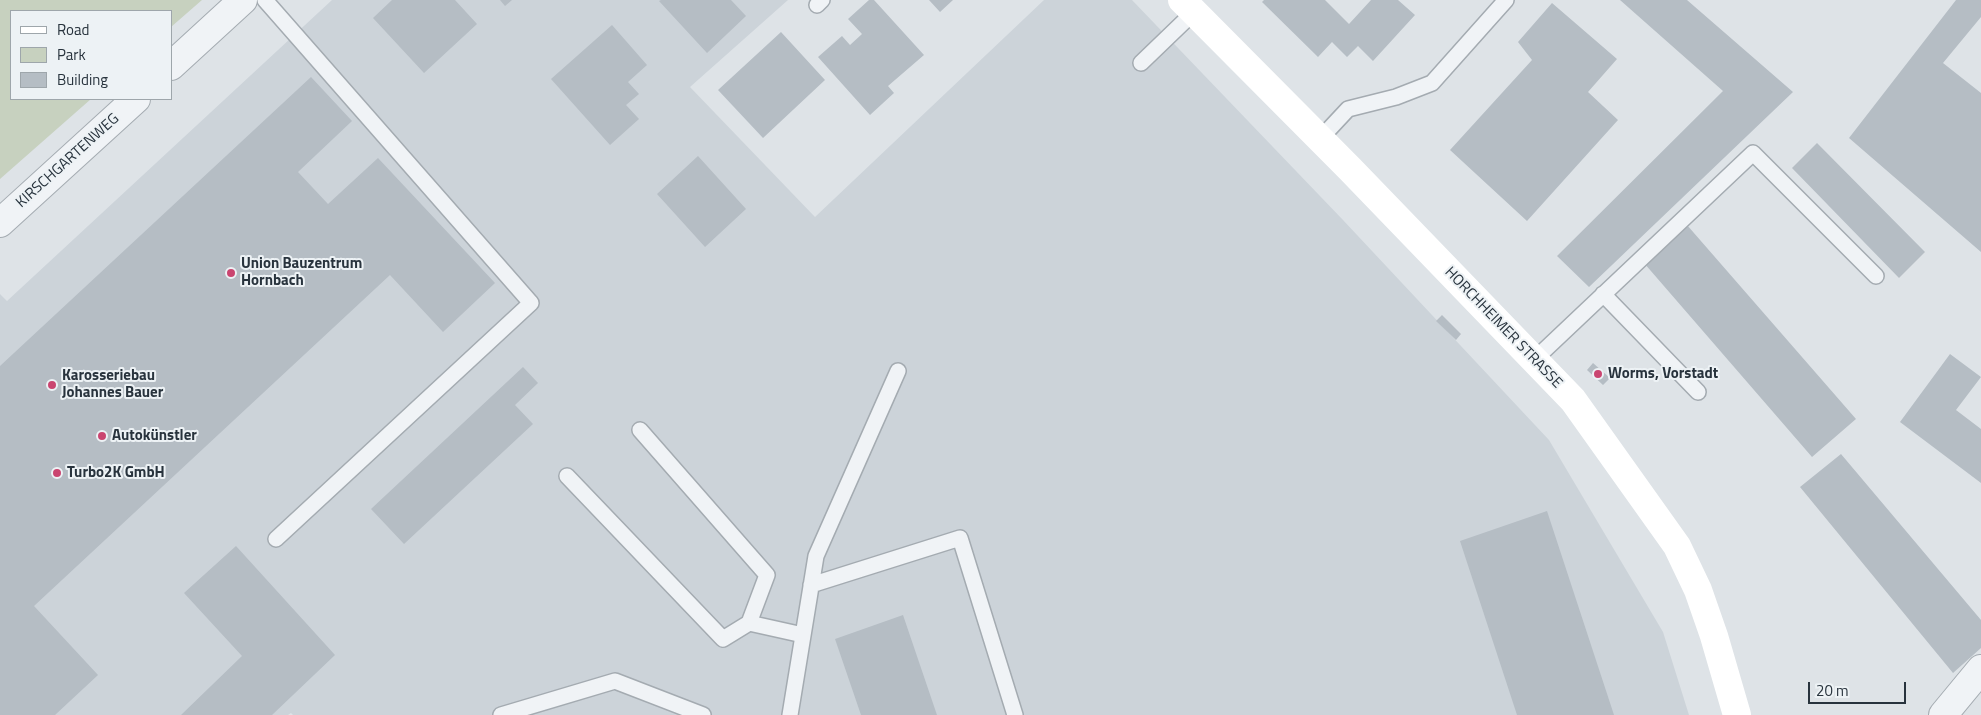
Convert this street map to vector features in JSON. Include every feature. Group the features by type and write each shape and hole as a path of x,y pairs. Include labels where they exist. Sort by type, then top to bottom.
{"main road":[{"name":"HORCHHEIMER STRASSE","path":"1188,6 1573,400 1677,546 1698,590 1714,636 1737,715"}],"street":[{"path":"172,65 244,0"},
{"name":"KIRSCHGARTENWEG","path":"0,223 135,100"},
{"path":"1943,715 1981,669"}],"lane":[{"path":"265,0 531,303 276,539"},
{"path":"1320,139 1348,109 1396,97 1432,83 1506,0"},
{"path":"1142,63 1188,6"},
{"path":"1534,360 1753,153 1876,276"},
{"path":"1603,294 1698,392"},
{"path":"790,715 816,556 898,371"},
{"path":"567,476 723,639 749,623 767,575 640,430"},
{"path":"811,585 960,538 1015,715"},
{"path":"749,623 803,635"},
{"path":"501,715 615,681 703,715"}],"shaded area":[{"path":"332,0 788,0 690,87 815,217 1044,0 1132,0 1343,220 1549,440 1663,632 1689,715 293,715 291,713 288,715 0,715 0,294 7,301"}],"green space":[{"path":"0,0 202,0 172,26 172,10 10,10 10,100 90,100 0,179"}],"building":[{"path":"392,0 455,0 477,24 424,73 373,18"},
{"path":"500,0 512,0 505,6"},
{"path":"731,0 746,16 707,53 659,1"},
{"path":"869,0 874,0 924,55 888,86 894,93 870,115 818,57 842,36 850,45 862,34 848,19"},
{"path":"929,0 953,0 940,12"},
{"path":"1264,0 1325,0 1349,24 1371,0 1398,0 1415,15 1373,61 1358,46 1347,57 1332,42 1318,57 1262,2"},
{"path":"1620,0 1687,0 1793,92 1589,287 1557,256 1723,91"},
{"path":"1956,0 1981,0 1981,17 1943,63 1981,93 1981,252 1849,138"},
{"path":"1552,3 1617,59 1588,92 1618,120 1527,221 1450,150 1532,60 1518,42"},
{"path":"612,25 647,65 628,82 639,94 626,105 639,119 610,145 551,79"},
{"path":"781,32 825,80 763,138 718,90"},
{"path":"311,77 352,121 298,172 328,204 378,158 495,283 443,332 390,275 34,606 98,675 55,715 0,715 0,366"},
{"path":"1817,143 1925,252 1899,278 1792,168"},
{"path":"698,156 746,209 705,247 657,194"},
{"path":"1687,225 1856,419 1812,457 1644,263"},
{"path":"1442,315 1461,334 1456,340 1436,321"},
{"path":"1950,354 1981,377 1956,410 1981,429 1981,483 1900,422"},
{"name":"Worms, Vorstadt","path":"1593,363 1610,378 1603,385 1587,370"},
{"path":"523,367 538,383 515,405 533,424 404,544 371,509"},
{"path":"1841,454 1981,620 1981,648 1953,673 1800,487"},
{"path":"1547,511 1614,715 1517,715 1460,541"},
{"path":"236,546 335,655 272,715 181,715 242,656 184,593"},
{"path":"903,615 937,715 861,715 835,639"}],"place":[{"name":"Union Bauzentrum Hornbach","path":"231,273"},
{"name":"Worms, Vorstadt","path":"1598,374"},
{"name":"Karosseriebau Johannes Bauer","path":"52,385"},
{"name":"Autokünstler","path":"102,436"},
{"name":"Turbo2K GmbH","path":"57,473"}]}
